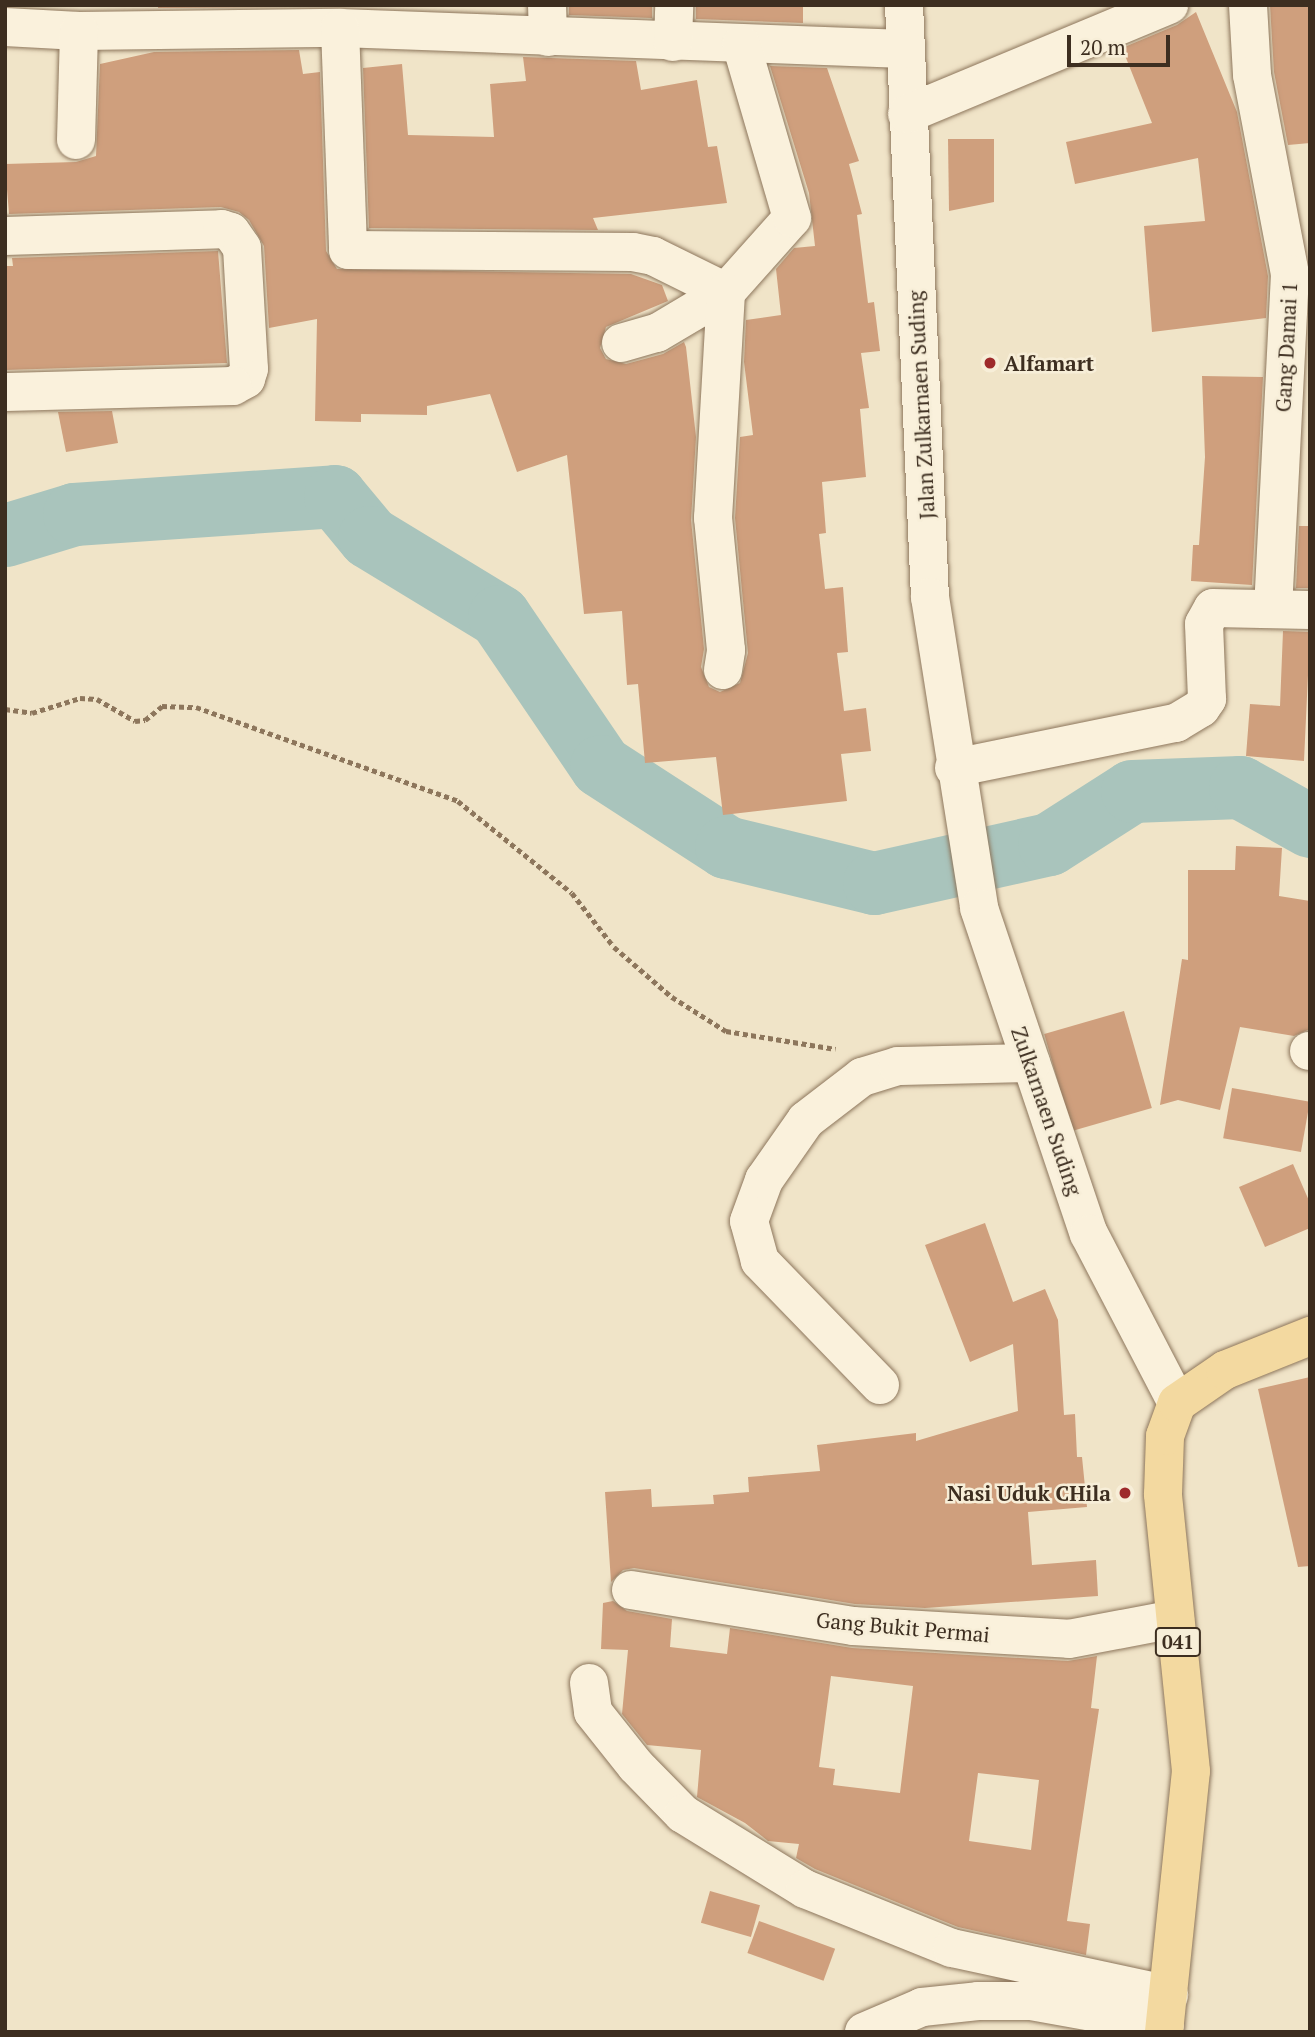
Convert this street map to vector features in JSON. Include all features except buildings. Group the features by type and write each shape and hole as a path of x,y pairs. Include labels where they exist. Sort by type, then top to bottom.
{"main road":[{"path":"1177,1403 1226,1370 1310,1336"},
{"name":"041","path":"1166,2017 1191,1771 1163,1493 1164,1436 1177,1403"}],"street":[{"name":"Jalan Zulkarnaen Suding","path":"904,5 930,597 958,785"},
{"path":"907,114 1169,5"},
{"name":"Gang Damai 1","path":"958,785 1190,717 1201,708 1209,690 1204,624 1213,608 1291,610 1300,275 1252,75 1248,5"},
{"path":"5,27 79,31 135,17 278,16 340,28 403,19 673,24 741,44 905,49"},
{"path":"340,28 348,250 633,252 653,256 726,292"},
{"path":"76,140 79,31"},
{"path":"621,343 657,333 726,292 792,218 741,44"},
{"path":"5,236 231,232 242,248 249,369 246,379 233,386 5,392"},
{"path":"723,670 726,650 713,518 726,292"},
{"name":"Zulkarnaen Suding","path":"958,785 979,908 1089,1234 1177,1403"},
{"path":"880,1385 760,1261 749,1221 764,1180 806,1120 862,1077 898,1066 1031,1063"},
{"name":"Gang Bukit Permai","path":"631,1590 853,1626 1069,1639 1175,1619"},
{"path":"589,1684 593,1712 636,1766 683,1814 805,1889 952,1948 1166,2017"},
{"path":"864,2032 922,2007 978,2001 1031,2001 1166,2017"}],"path":[{"path":"5,709 32,713 80,698 97,699 135,721 145,720 162,706 196,707 458,801 572,893 614,947 672,997 726,1031 845,1050"}],"waterway":[{"path":"5,535 74,514 335,496 369,537 499,616 601,766 726,847 874,883 1049,844 1132,791 1240,787 1310,826"}],"place":[{"name":"Alfamart","path":"990,363"},
{"name":"Nasi Uduk CHila","path":"1125,1493"}]}
